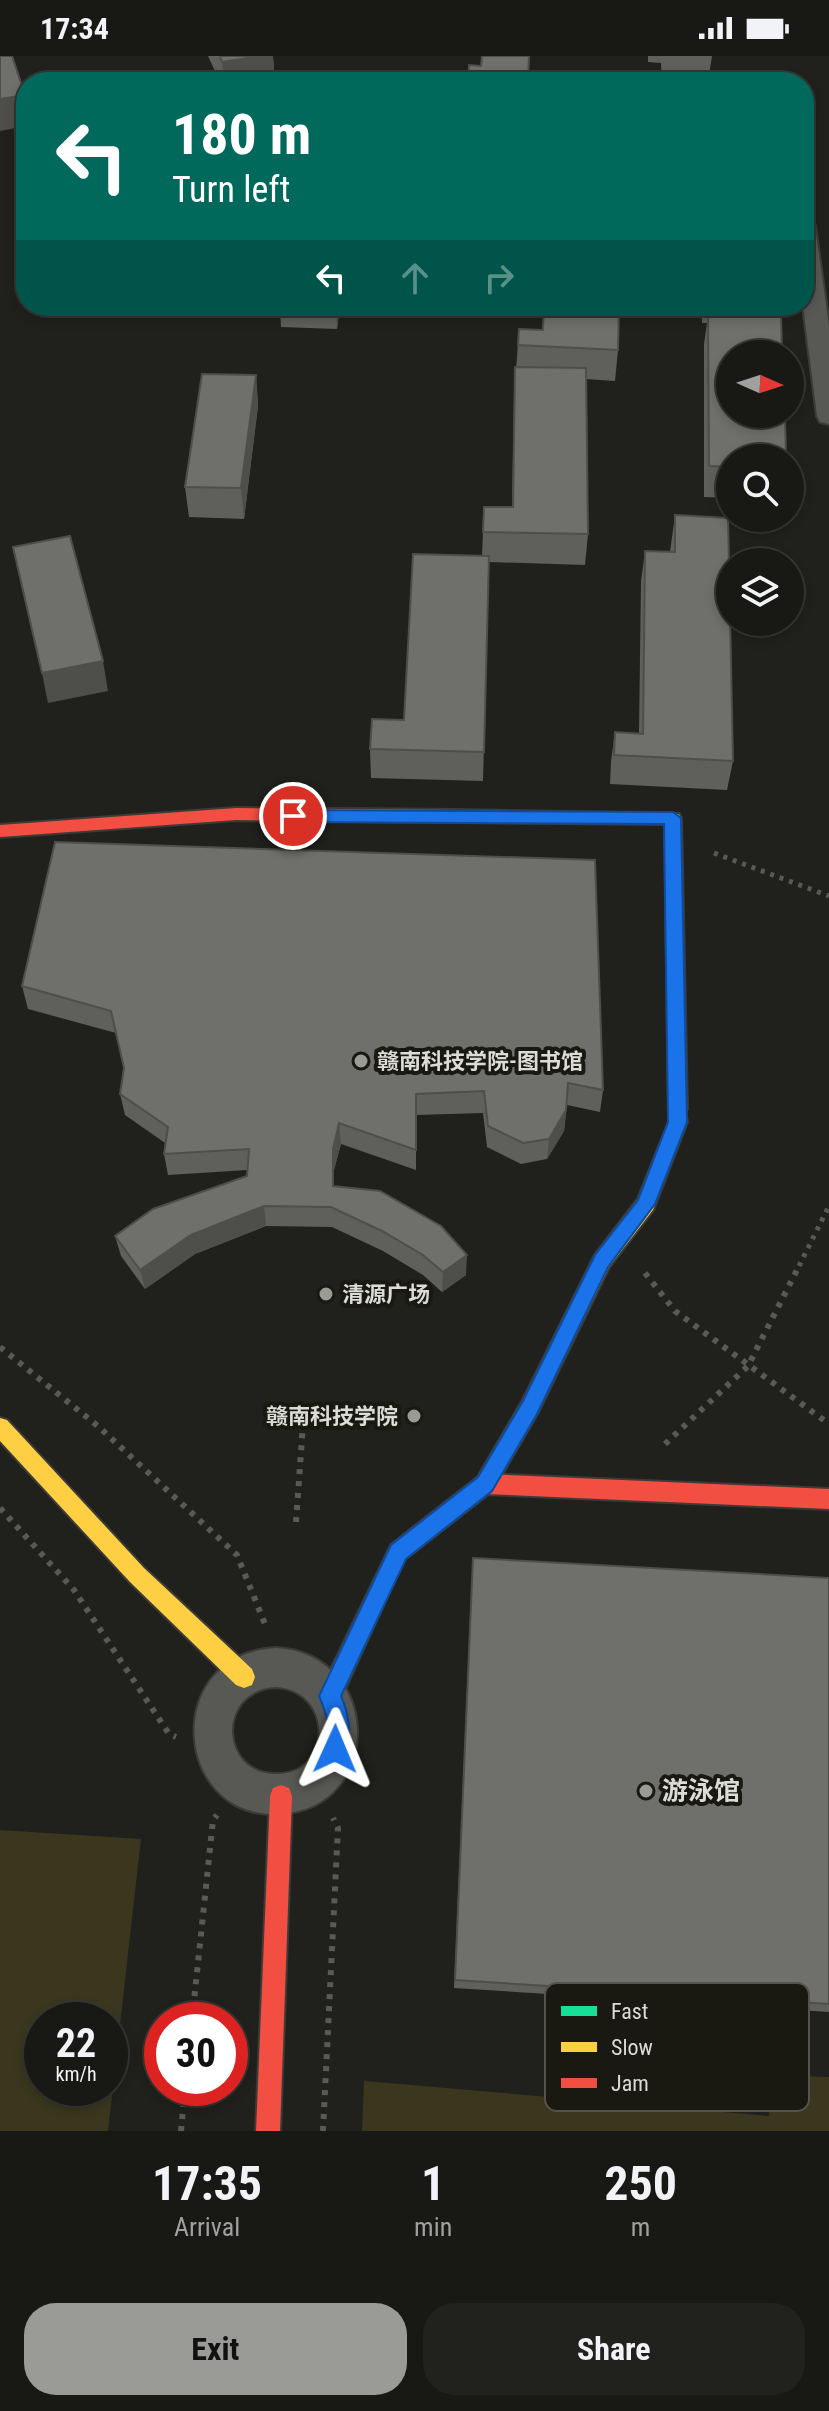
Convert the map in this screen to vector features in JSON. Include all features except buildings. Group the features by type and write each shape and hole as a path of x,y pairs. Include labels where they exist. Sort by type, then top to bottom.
{"street":[{"path":"814,302 829,416"},
{"path":"0,831 236,814 673,818 678,1122 646,1204 602,1261 530,1407 485,1484 398,1552 330,1696"},
{"path":"0,1427 137,1575 244,1677"},
{"path":"485,1484 829,1499"},
{"path":"282,1667 300,1671 317,1680 330,1696 337,1712 339,1730 327,1766 298,1788 260,1794 240,1786 224,1771 215,1752 212,1730 222,1700 244,1677 262,1669 282,1667"},
{"path":"268,2131 298,1788"}],"path":[{"path":"673,838 829,896"},
{"path":"665,1444 748,1366 829,1206"},
{"path":"675,1311 829,1424"},
{"path":"0,1347 99,1427 237,1555 282,1667"},
{"path":"296,1522 304,1410"},
{"path":"0,1508 74,1590 169,1734"},
{"path":"194,2002 213,1820 240,1786"},
{"path":"298,1788 338,1828 323,2131"},
{"path":"181,2131 183,2106"}],"shaded area":[{"path":"0,1830 141,1839 123,2002 24,2002 24,2106 111,2106 108,2131 0,2131"},
{"path":"809,2076 829,2077 829,2131 362,2131 364,2081 545,2097 545,2111 711,2111 769,2116 769,2111 809,2111"}],"traffic: fast":[{"path":"458,816 673,818 678,1109"}],"traffic: slow":[{"path":"384,1581 398,1552 485,1484 530,1407 602,1261 646,1204 678,1122 678,1109"},
{"path":"0,1427 137,1575 244,1677"}],"traffic: jam":[{"path":"0,831 236,814 458,816"},
{"path":"485,1484 829,1499"},
{"path":"330,1696 384,1581"},
{"path":"268,2131 281,1796"}],"place":[{"name":"赣南科技学院-图书馆","path":"361,1061"},
{"name":"清源广场","path":"326,1294"},
{"name":"赣南科技学院","path":"414,1416"},
{"name":"游泳馆","path":"646,1791"}],"route":[{"path":"293,816 673,818 678,1122 646,1204 602,1261 530,1407 485,1484 398,1552 330,1696 337,1712 339,1730 335,1749"}]}
